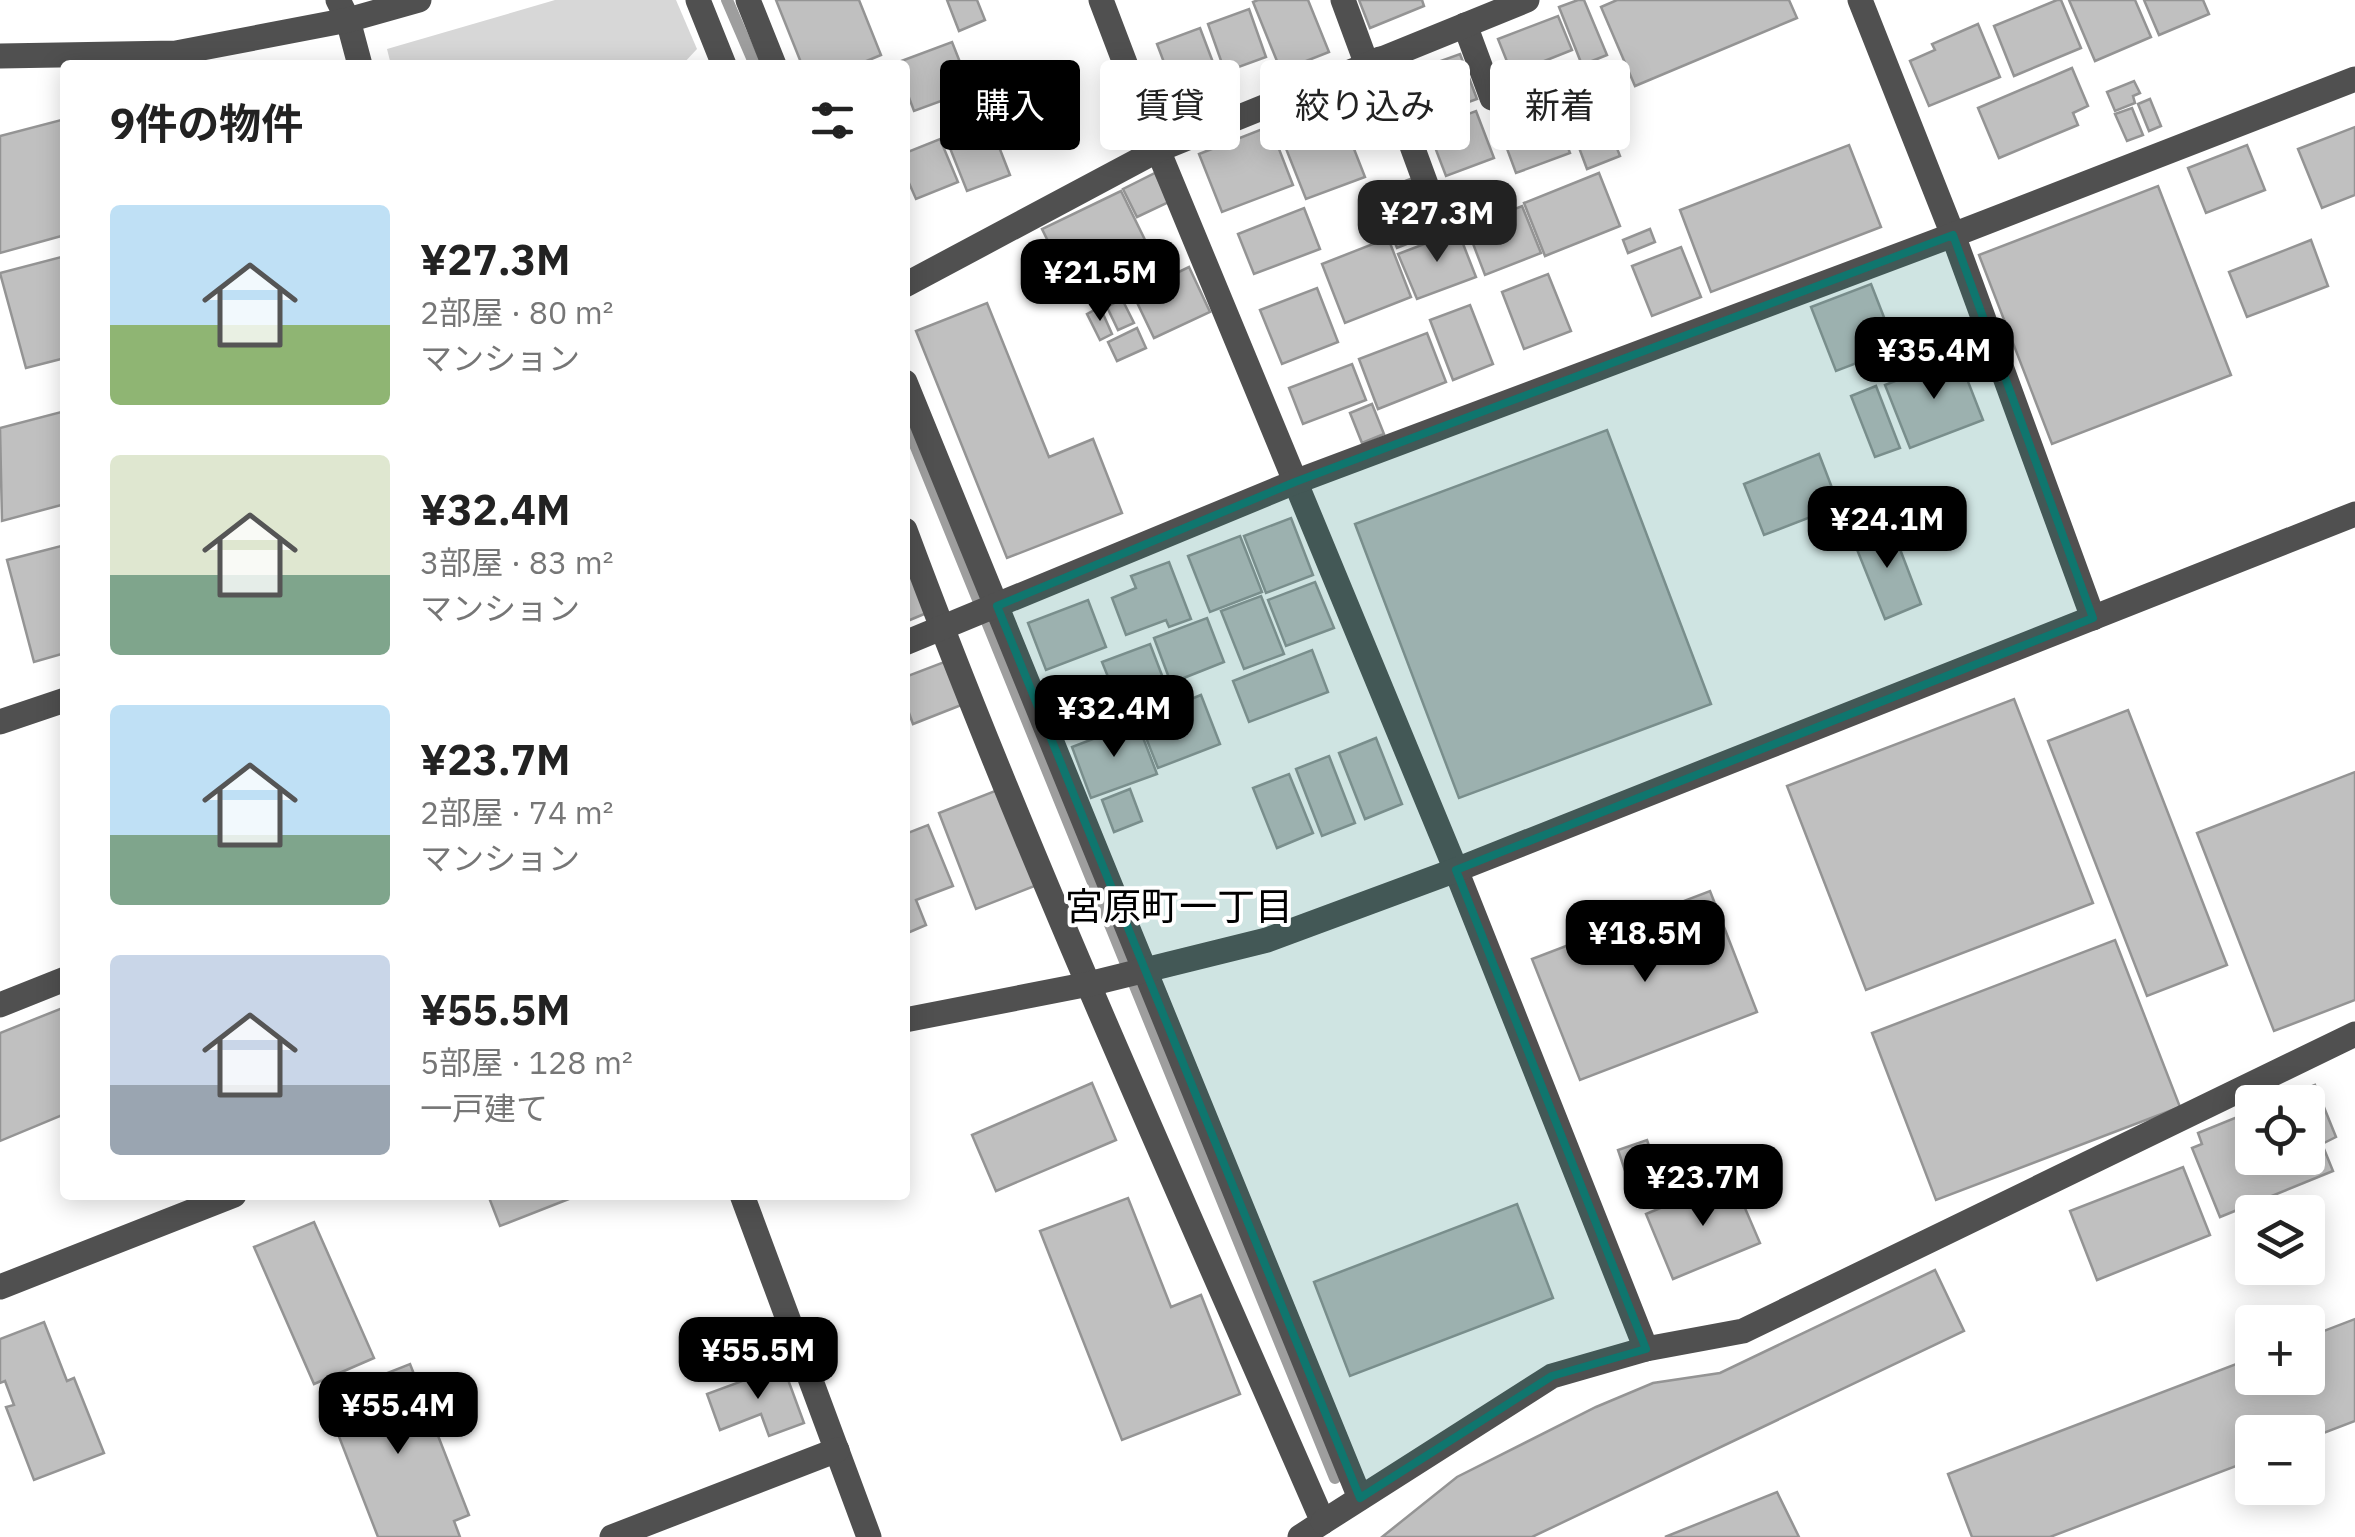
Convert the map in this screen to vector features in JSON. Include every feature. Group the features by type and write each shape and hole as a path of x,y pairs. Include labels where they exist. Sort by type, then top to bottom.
{"street":[{"path":"0,56 176,53 343,10 419,0"},
{"path":"698,0 722,60"},
{"path":"748,0 772,60"},
{"path":"1102,0 1124,60"},
{"path":"1343,0 1373,60"},
{"path":"1379,60 1527,0"},
{"path":"1860,0 1953,235 2093,618"},
{"path":"343,10 358,60"},
{"path":"1465,25 1490,93"},
{"path":"910,641 1295,482 2355,79"},
{"path":"910,282 1158,150 1456,870 1646,1349"},
{"path":"1411,150 1427,187"},
{"path":"910,394 1360,1498"},
{"path":"910,1019 1097,982 1267,940 1456,870 2355,514"},
{"path":"910,541 950,625 1323,1522"},
{"path":"0,722 60,702"},
{"path":"0,1005 60,980"},
{"path":"1300,1537 1552,1376 1646,1349 1743,1331 2355,1034"},
{"path":"0,1287 221,1200"},
{"path":"744,1200 869,1537"},
{"path":"612,1537 837,1450"}],"highlighted area":[{"path":"1953,235 2093,618 1456,870 1646,1349 1552,1376 1360,1498 997,606 1295,482"}],"shaded area":[{"path":"555,0 676,0 697,49 687,60 390,60 387,49"}],"building":[{"path":"776,0 859,0 881,55 869,60 800,60"},
{"path":"947,0 977,0 985,20 959,31"},
{"path":"1308,0 1329,52 1309,60 1277,60 1253,2"},
{"path":"1359,0 1422,0 1424,6 1370,28"},
{"path":"1584,0 1607,55 1580,60 1559,7"},
{"path":"1617,0 1789,0 1797,18 1635,86 1630,60 1624,60 1601,7"},
{"path":"2061,0 2081,48 2014,76 1994,26"},
{"path":"2069,0 2135,0 2151,37 2095,61"},
{"path":"2144,0 2203,0 2209,14 2159,35"},
{"path":"1249,9 1266,57 1240,67 1240,60 1221,60 1208,24"},
{"path":"1558,16 1572,50 1547,60 1506,60 1498,39"},
{"path":"1978,24 2000,77 1929,106 1910,61 1935,50 1932,44"},
{"path":"1200,28 1212,60 1163,60 1157,44"},
{"path":"952,42 959,60 940,60 940,101 914,111 910,100 910,60 904,60"},
{"path":"2072,68 2088,106 2073,113 2078,125 1999,158 1978,108"},
{"path":"1470,80 1477,99 1470,102"},
{"path":"2134,81 2140,93 2133,96 2135,103 2115,111 2107,92"},
{"path":"2150,99 2161,126 2149,131 2138,104"},
{"path":"2132,108 2143,135 2127,141 2115,114"},
{"path":"1476,111 1494,158 1446,176 1436,150 1470,150 1470,113"},
{"path":"60,120 60,236 0,253 0,136"},
{"path":"2355,127 2355,195 2322,208 2298,149"},
{"path":"1260,130 1260,150 1279,150 1293,185 1222,212 1199,154 1240,150 1240,138"},
{"path":"940,139 940,150 945,150 958,182 916,199 910,185 910,151"},
{"path":"1849,145 1881,227 1711,292 1680,210"},
{"path":"2247,145 2265,190 2206,213 2188,168"},
{"path":"951,150 1000,150 1010,175 967,191"},
{"path":"1287,150 1354,150 1365,177 1306,199"},
{"path":"1507,150 1569,150 1570,153 1516,173"},
{"path":"1580,150 1618,150 1620,156 1587,169"},
{"path":"1155,173 1169,202 1137,217 1123,189"},
{"path":"1599,173 1620,226 1545,256 1524,203"},
{"path":"1415,177 1437,232 1397,248 1375,193"},
{"path":"2158,186 2231,375 2052,444 1979,255"},
{"path":"1121,191 1146,242 1116,256 1122,271 1074,294 1042,229"},
{"path":"1522,206 1541,253 1485,275 1467,228"},
{"path":"1304,208 1320,249 1254,274 1238,234"},
{"path":"1650,229 1655,242 1628,253 1623,240"},
{"path":"1458,231 1476,277 1417,299 1398,254"},
{"path":"1388,238 1411,297 1345,323 1322,264"},
{"path":"2311,240 2328,286 2247,317 2229,272"},
{"path":"1681,247 1701,297 1652,316 1632,266"},
{"path":"60,257 60,359 26,368 0,273"},
{"path":"1189,267 1210,312 1154,338 1133,294"},
{"path":"1548,274 1571,331 1524,349 1502,292"},
{"path":"1871,284 1896,348 1836,371 1811,307"},
{"path":"1317,288 1338,342 1282,364 1260,310"},
{"path":"1122,299 1134,323 1118,330 1107,307"},
{"path":"987,303 1049,457 1093,439 1122,513 1007,558 916,331"},
{"path":"1470,305 1493,364 1453,380 1430,320"},
{"path":"1100,307 1112,334 1100,340 1087,314"},
{"path":"1137,328 1146,348 1117,361 1108,342"},
{"path":"1427,333 1446,382 1378,409 1359,359"},
{"path":"1958,356 1983,420 1910,448 1885,385"},
{"path":"1352,364 1366,400 1303,424 1289,388"},
{"path":"1876,386 1900,448 1875,457 1851,396"},
{"path":"1372,404 1384,434 1362,443 1350,413"},
{"path":"60,412 60,505 2,521 0,428"},
{"path":"1607,430 1711,704 1459,798 1355,524"},
{"path":"1819,454 1839,506 1764,535 1744,484"},
{"path":"1291,518 1313,575 1266,593 1244,536"},
{"path":"1890,523 1921,604 1885,619 1852,537"},
{"path":"1240,536 1262,592 1210,612 1188,556"},
{"path":"60,546 60,654 34,662 7,560"},
{"path":"1169,562 1191,619 1169,627 1166,620 1126,635 1112,598 1136,588 1131,576"},
{"path":"910,567 929,612 910,620"},
{"path":"1315,582 1334,628 1286,646 1268,600"},
{"path":"1261,596 1284,654 1244,669 1221,611"},
{"path":"1088,600 1106,647 1046,670 1028,623"},
{"path":"1207,618 1224,662 1171,683 1154,638"},
{"path":"1150,644 1168,691 1121,709 1102,662"},
{"path":"1312,650 1328,692 1249,722 1233,681"},
{"path":"952,659 969,702 913,724 910,675"},
{"path":"1201,695 1220,744 1158,768 1139,720"},
{"path":"2014,699 2093,903 1866,990 1787,786"},
{"path":"2128,710 2227,965 2147,996 2048,741"},
{"path":"1137,722 1157,774 1091,798 1072,747"},
{"path":"1376,738 1402,804 1365,819 1339,753"},
{"path":"1329,756 1355,823 1322,836 1296,769"},
{"path":"2355,772 2355,1000 2274,1031 2197,833"},
{"path":"1289,774 1313,833 1277,848 1253,788"},
{"path":"1000,789 1037,885 976,909 939,813"},
{"path":"1130,789 1142,821 1114,832 1102,800"},
{"path":"928,825 953,886 916,900 926,925 910,932 910,832"},
{"path":"1710,891 1757,1012 1580,1080 1532,959"},
{"path":"2115,940 2180,1107 1936,1200 1872,1033"},
{"path":"60,1009 60,1116 0,1141 0,1033"},
{"path":"1092,1083 1116,1140 996,1191 972,1135"},
{"path":"2325,1110 2336,1137 2325,1142"},
{"path":"2235,1118 2235,1175 2323,1175 2274,1195 2235,1195 2235,1211 2220,1217 2192,1148 2202,1144 2198,1133"},
{"path":"1647,1140 1666,1196 1637,1206 1618,1150"},
{"path":"2325,1151 2333,1171 2325,1174"},
{"path":"2183,1167 2210,1235 2097,1280 2070,1211"},
{"path":"1732,1178 1760,1243 1673,1279 1646,1214"},
{"path":"1128,1198 1171,1307 1201,1295 1240,1394 1122,1440 1040,1231"},
{"path":"490,1200 566,1200 500,1226"},
{"path":"1517,1204 1553,1298 1350,1376 1314,1282"},
{"path":"314,1222 374,1358 314,1384 254,1247"},
{"path":"1935,1270 1964,1331 1532,1537 1382,1537 1457,1477 1596,1407 1653,1383 1720,1373"},
{"path":"2355,1319 2355,1421 2325,1432 2325,1415 2235,1415 2235,1466 2050,1537 1972,1537 1948,1474 2235,1364 2235,1395 2325,1395 2325,1330"},
{"path":"44,1322 67,1381 74,1378 104,1453 34,1480 6,1407 14,1405 5,1381 0,1383 0,1339"},
{"path":"410,1364 469,1515 454,1521 460,1537 378,1537 324,1398"},
{"path":"783,1366 804,1423 769,1436 761,1414 720,1430 707,1394"},
{"path":"1777,1492 1799,1537 1665,1537"}],"waterway":[{"path":"727,0 753,60"},
{"path":"910,432 1335,1478"}],"district":[{"name":"宮原町一丁目","path":"1179,907"}]}
